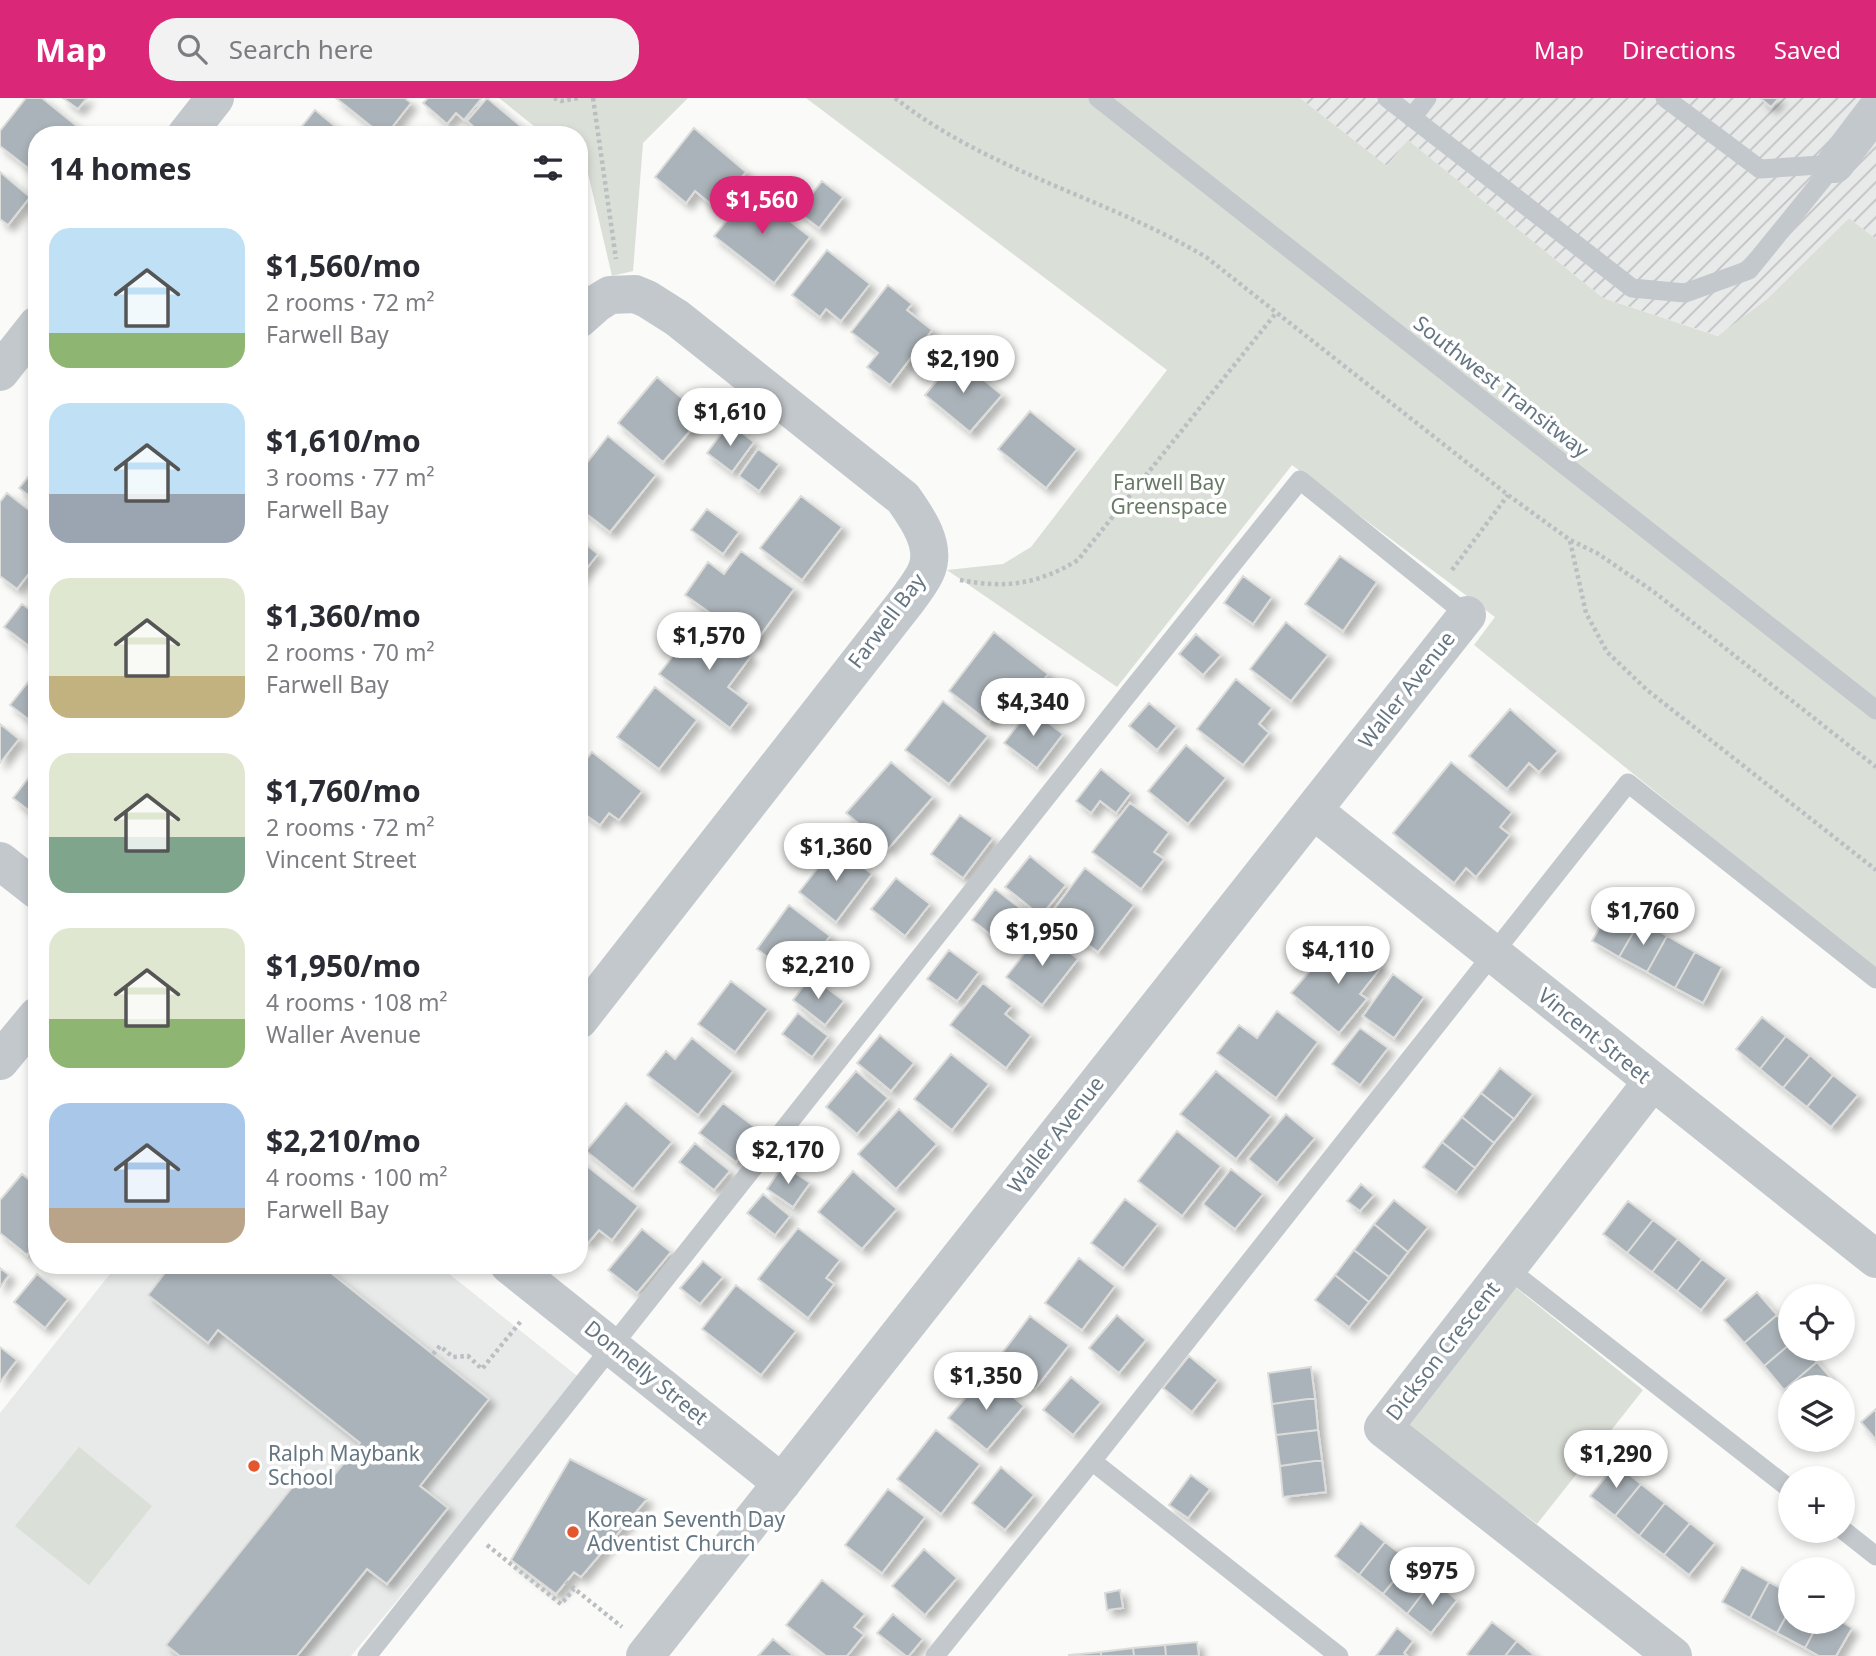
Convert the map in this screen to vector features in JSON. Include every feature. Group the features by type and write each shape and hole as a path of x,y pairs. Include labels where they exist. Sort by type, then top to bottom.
{"street":[{"path":"193,126 215,98"},
{"path":"1835,164 1876,110"},
{"path":"588,311 610,295 623,294"},
{"name":"Farwell Bay","path":"588,1008 909,598 926,572 930,559 923,528 903,498 677,318 647,299 635,294 623,294"},
{"path":"0,372 28,336"},
{"name":"Waller Avenue","path":"648,1653 1467,615"},
{"name":"Vincent Street","path":"1313,810 1876,1259"},
{"path":"0,861 28,883"},
{"path":"0,1061 28,1027"},
{"name":"Dickson Crescent","path":"1652,1083 1382,1428 1673,1656"},
{"name":"Donnelly Street","path":"520,1274 782,1483"}],"lane":[{"name":"Southwest Transitway","path":"1098,98 1876,710"},
{"path":"1387,98 1632,288 1685,293 1749,270 1835,164"},
{"path":"1412,118 1427,98"},
{"path":"1665,98 1760,169 1835,164"},
{"path":"367,1656 1300,480 1467,615"},
{"path":"935,1656 1628,783 1876,979"},
{"path":"1507,1268 1778,1480"},
{"path":"1092,1461 1339,1656"},
{"path":"1855,1539 1876,1556"}],"path":[{"path":"554,98 561,101 579,98"},
{"path":"593,98 623,294"},
{"path":"895,98 927,123 971,148 1186,245 1206,257 1508,495 1570,540 1597,553 1654,592 1876,767"},
{"path":"926,572 980,584 1022,584 1045,578 1078,560 1092,546 1276,313"},
{"path":"1437,590 1508,495"},
{"path":"1570,540 1586,613 1606,652 1647,690 1876,870"},
{"path":"433,1354 440,1346 453,1357 468,1356 482,1368 543,1292"},
{"path":"467,1529 561,1604 574,1588"},
{"path":"566,1582 648,1653"}],"shaded area":[{"path":"1300,98 1876,98 1876,239 1849,218 1767,299 1719,336 1603,298 1408,140 1387,166"},
{"name":"Ralph Maybank School","path":"110,1274 449,1274 581,1379 351,1656 0,1656 0,1413"}],"green space":[{"path":"499,98 688,98 643,143 633,271 612,276 588,173 588,126 534,126"},
{"name":"Farwell Bay Greenspace","path":"806,98 1300,98 1387,166 1408,140 1603,298 1718,336 1767,299 1849,218 1876,239 1876,970 1474,645 1495,617 1292,465 1117,687 947,570 1003,564 1031,547 1167,370"},
{"path":"1515,1287 1643,1390 1537,1524 1401,1423"},
{"path":"79,1447 152,1506 89,1585 15,1526"}],"building":[{"path":"26,98 42,98 77,126 28,126 28,168 0,146 0,131"},
{"path":"63,98 87,98 78,109"},
{"path":"336,98 405,98 411,103 393,126 371,126"},
{"path":"428,98 482,98 464,120 456,113 447,124 423,103"},
{"path":"487,98 521,126 473,126 467,121"},
{"path":"1760,98 1779,98 1771,107"},
{"path":"315,110 335,126 302,126"},
{"path":"694,128 746,172 716,208 695,191 686,203 655,177"},
{"path":"0,172 28,195 28,200 8,225 0,219"},
{"path":"822,181 843,197 819,228 798,212"},
{"path":"751,190 810,237 774,283 714,236"},
{"path":"827,250 870,284 841,321 826,309 820,317 792,295"},
{"path":"888,285 912,304 907,310 932,330 890,385 867,367 878,353 851,332"},
{"path":"956,357 1002,395 970,432 925,395"},
{"path":"657,377 703,416 663,462 618,423"},
{"path":"1030,411 1077,449 1046,488 998,449"},
{"path":"729,423 754,442 732,472 707,453"},
{"path":"608,436 656,475 610,532 588,515 588,462"},
{"path":"758,449 779,464 759,491 739,476"},
{"path":"28,477 28,495 19,488"},
{"path":"7,493 28,509 28,575 17,589 0,576 0,502"},
{"path":"801,496 842,527 802,580 760,548"},
{"path":"707,509 739,532 723,554 691,530"},
{"path":"588,546 598,554 588,567"},
{"path":"741,551 794,589 754,644 685,595 708,562 724,574"},
{"path":"1340,556 1377,582 1343,631 1305,604"},
{"path":"1243,576 1272,597 1253,624 1224,603"},
{"path":"22,604 28,608 28,645 4,627"},
{"path":"702,619 751,656 728,687 749,703 730,728 659,674"},
{"path":"1286,622 1328,655 1291,701 1250,669"},
{"path":"994,632 1048,674 1023,707 1008,696 989,722 949,691"},
{"path":"1196,634 1221,655 1203,675 1179,654"},
{"path":"1236,679 1272,708 1259,724 1269,733 1243,765 1197,729"},
{"path":"28,682 28,719 10,705"},
{"path":"655,687 697,720 659,769 617,737"},
{"path":"943,701 988,736 949,784 905,750"},
{"path":"1149,703 1177,726 1157,750 1129,726"},
{"path":"1030,709 1063,734 1037,768 1004,743"},
{"path":"1510,709 1558,751 1539,772 1529,763 1507,789 1469,756"},
{"path":"0,724 19,739 0,763"},
{"path":"1186,745 1226,778 1188,824 1148,791"},
{"path":"592,752 642,791 619,820 609,813 600,825 588,816 588,757"},
{"path":"891,762 933,797 888,849 846,813"},
{"path":"1451,762 1512,812 1500,827 1510,835 1476,877 1466,868 1454,883 1393,833"},
{"path":"1101,769 1131,793 1116,813 1100,801 1091,813 1076,801"},
{"path":"28,779 28,810 13,798"},
{"path":"1130,803 1169,832 1154,852 1164,859 1141,889 1092,852"},
{"path":"960,815 993,838 963,878 931,854"},
{"path":"836,845 872,874 836,922 799,892"},
{"path":"1030,856 1066,885 1041,916 1005,887"},
{"path":"1085,868 1134,905 1098,952 1049,916"},
{"path":"896,878 930,904 905,936 871,909"},
{"path":"995,889 1028,914 1004,945 972,920"},
{"path":"789,905 830,936 797,980 757,949"},
{"path":"1612,905 1640,921 1619,957 1592,941"},
{"path":"1640,921 1667,936 1647,972 1619,957"},
{"path":"1042,931 1078,959 1042,1005 1006,977"},
{"path":"1667,936 1695,952 1675,988 1647,972"},
{"path":"1350,939 1382,966 1360,994 1367,999 1339,1033 1291,993 1320,959 1328,965"},
{"path":"949,950 979,972 957,1001 927,979"},
{"path":"1695,952 1722,967 1703,1003 1675,988"},
{"path":"1393,974 1424,997 1394,1038 1363,1016"},
{"path":"811,976 844,1001 825,1025 793,1000"},
{"path":"731,981 768,1009 735,1052 698,1024"},
{"path":"983,983 1012,1006 1005,1014 1031,1035 1006,1068 950,1025"},
{"path":"1277,1011 1318,1042 1276,1098 1217,1053 1239,1025 1257,1038"},
{"path":"798,1013 828,1036 812,1057 782,1034"},
{"path":"1762,1017 1786,1036 1760,1069 1736,1049"},
{"path":"1360,1028 1388,1048 1360,1085 1332,1064"},
{"path":"880,1035 914,1063 891,1091 857,1063"},
{"path":"1786,1036 1810,1055 1783,1088 1760,1069"},
{"path":"692,1038 733,1071 698,1115 647,1075 666,1051 675,1059"},
{"path":"951,1054 989,1084 952,1130 914,1099"},
{"path":"1810,1055 1833,1075 1807,1107 1783,1088"},
{"path":"1500,1068 1533,1094 1514,1119 1481,1093"},
{"path":"856,1071 888,1098 857,1134 826,1107"},
{"path":"1216,1071 1271,1115 1236,1159 1180,1114"},
{"path":"1833,1075 1858,1095 1831,1127 1807,1107"},
{"path":"1481,1093 1514,1119 1494,1143 1462,1117"},
{"path":"626,1103 672,1142 633,1189 588,1153 588,1149"},
{"path":"723,1103 760,1131 736,1162 699,1133"},
{"path":"899,1109 937,1144 896,1189 858,1154"},
{"path":"1286,1114 1315,1138 1277,1183 1248,1159"},
{"path":"1462,1117 1494,1143 1475,1168 1442,1142"},
{"path":"1177,1131 1221,1166 1182,1216 1138,1181"},
{"path":"1442,1142 1475,1168 1456,1192 1423,1167"},
{"path":"695,1143 730,1171 714,1190 679,1162"},
{"path":"783,1165 810,1183 793,1207 767,1189"},
{"path":"588,1167 638,1206 612,1240 599,1230 588,1243"},
{"path":"1231,1169 1263,1194 1235,1229 1203,1204"},
{"path":"853,1171 897,1209 862,1249 818,1212"},
{"path":"22,1174 28,1179 27,1255 0,1233 0,1200"},
{"path":"1361,1184 1374,1195 1360,1211 1347,1201"},
{"path":"763,1194 790,1216 775,1235 747,1213"},
{"path":"1125,1199 1158,1224 1123,1268 1091,1243"},
{"path":"1394,1200 1428,1227 1408,1252 1374,1224"},
{"path":"1628,1201 1653,1220 1627,1253 1603,1234"},
{"path":"1653,1220 1678,1239 1652,1272 1627,1253"},
{"path":"1374,1224 1408,1252 1389,1277 1354,1250"},
{"path":"798,1228 840,1260 826,1278 834,1284 808,1318 758,1279"},
{"path":"642,1229 671,1252 637,1293 608,1270"},
{"path":"1678,1239 1702,1259 1677,1291 1652,1272"},
{"path":"1354,1250 1389,1277 1369,1302 1335,1275"},
{"path":"1079,1258 1115,1286 1082,1330 1045,1303"},
{"path":"1702,1259 1727,1278 1701,1310 1677,1291"},
{"path":"703,1261 723,1277 700,1304 680,1288"},
{"path":"0,1268 9,1275 0,1287"},
{"path":"37,1274 68,1299 45,1328 14,1302"},
{"path":"164,1274 332,1274 489,1399 420,1486 448,1508 387,1584 367,1569 297,1656 180,1656 166,1645 306,1470 326,1485 360,1443 218,1330 208,1343 148,1295"},
{"path":"1335,1275 1369,1302 1349,1327 1315,1300"},
{"path":"736,1285 796,1331 761,1375 702,1329"},
{"path":"1757,1292 1777,1315 1744,1343 1724,1320"},
{"path":"1117,1315 1146,1340 1119,1373 1089,1348"},
{"path":"1777,1315 1778,1354 1764,1366 1744,1343"},
{"path":"1030,1316 1069,1345 1035,1389 997,1360"},
{"path":"0,1347 17,1360 0,1382"},
{"path":"1778,1354 1778,1361 1817,1362 1802,1375 1778,1375 1778,1383 1764,1366"},
{"path":"1189,1356 1218,1380 1192,1412 1163,1388"},
{"path":"1817,1362 1828,1375 1802,1375"},
{"path":"1311,1367 1315,1398 1272,1404 1268,1373"},
{"path":"986,1374 1024,1406 987,1450 948,1418"},
{"path":"1071,1377 1101,1402 1073,1435 1043,1410"},
{"path":"1315,1398 1318,1430 1276,1435 1272,1404"},
{"path":"1876,1409 1876,1440 1861,1422"},
{"path":"936,1430 980,1464 941,1514 897,1479"},
{"path":"1318,1430 1322,1460 1280,1466 1276,1435"},
{"name":"Korean Seventh Day Adventist Church","path":"570,1459 647,1499 581,1577 574,1572 556,1594 511,1560"},
{"path":"1322,1460 1326,1492 1283,1497 1280,1466"},
{"path":"1616,1464 1641,1484 1615,1516 1590,1496"},
{"path":"1001,1467 1034,1495 1005,1530 972,1503"},
{"path":"1191,1475 1210,1489 1188,1518 1169,1505"},
{"path":"1641,1484 1665,1503 1639,1536 1615,1516"},
{"path":"888,1489 925,1517 882,1573 845,1545"},
{"path":"1665,1503 1690,1523 1664,1555 1639,1536"},
{"path":"1361,1523 1385,1542 1359,1575 1335,1556"},
{"path":"1690,1523 1715,1543 1689,1575 1664,1555"},
{"path":"1385,1542 1410,1561 1383,1594 1359,1575"},
{"path":"924,1549 957,1578 925,1615 892,1586"},
{"path":"1410,1561 1433,1580 1407,1614 1383,1594"},
{"path":"1742,1567 1769,1582 1750,1618 1722,1602"},
{"path":"822,1580 865,1614 854,1627 864,1635 847,1656 826,1656 786,1625"},
{"path":"1433,1580 1457,1600 1431,1633 1407,1614"},
{"path":"1769,1582 1778,1587 1777,1633 1750,1618"},
{"path":"1120,1590 1123,1608 1107,1610 1105,1593"},
{"path":"893,1614 923,1639 909,1656 877,1633"},
{"path":"1492,1622 1517,1641 1505,1656 1469,1656 1467,1654"},
{"path":"1397,1628 1413,1641 1404,1653 1407,1656 1376,1656"},
{"path":"1779,1634 1813,1634 1805,1648"},
{"path":"1813,1634 1849,1634 1836,1656 1819,1656 1805,1648"},
{"path":"773,1639 794,1656 758,1656"},
{"path":"1517,1641 1535,1656 1505,1656"},
{"path":"1197,1642 1199,1656 1166,1656 1165,1645"},
{"path":"1165,1645 1166,1656 1134,1656 1133,1648"},
{"path":"1133,1648 1134,1656 1101,1656 1101,1652"},
{"path":"1101,1652 1101,1656 1069,1656 1069,1655"}],"place":[{"name":"Ralph Maybank School","path":"254,1466"},
{"name":"Korean Seventh Day Adventist Church","path":"573,1532"}]}
